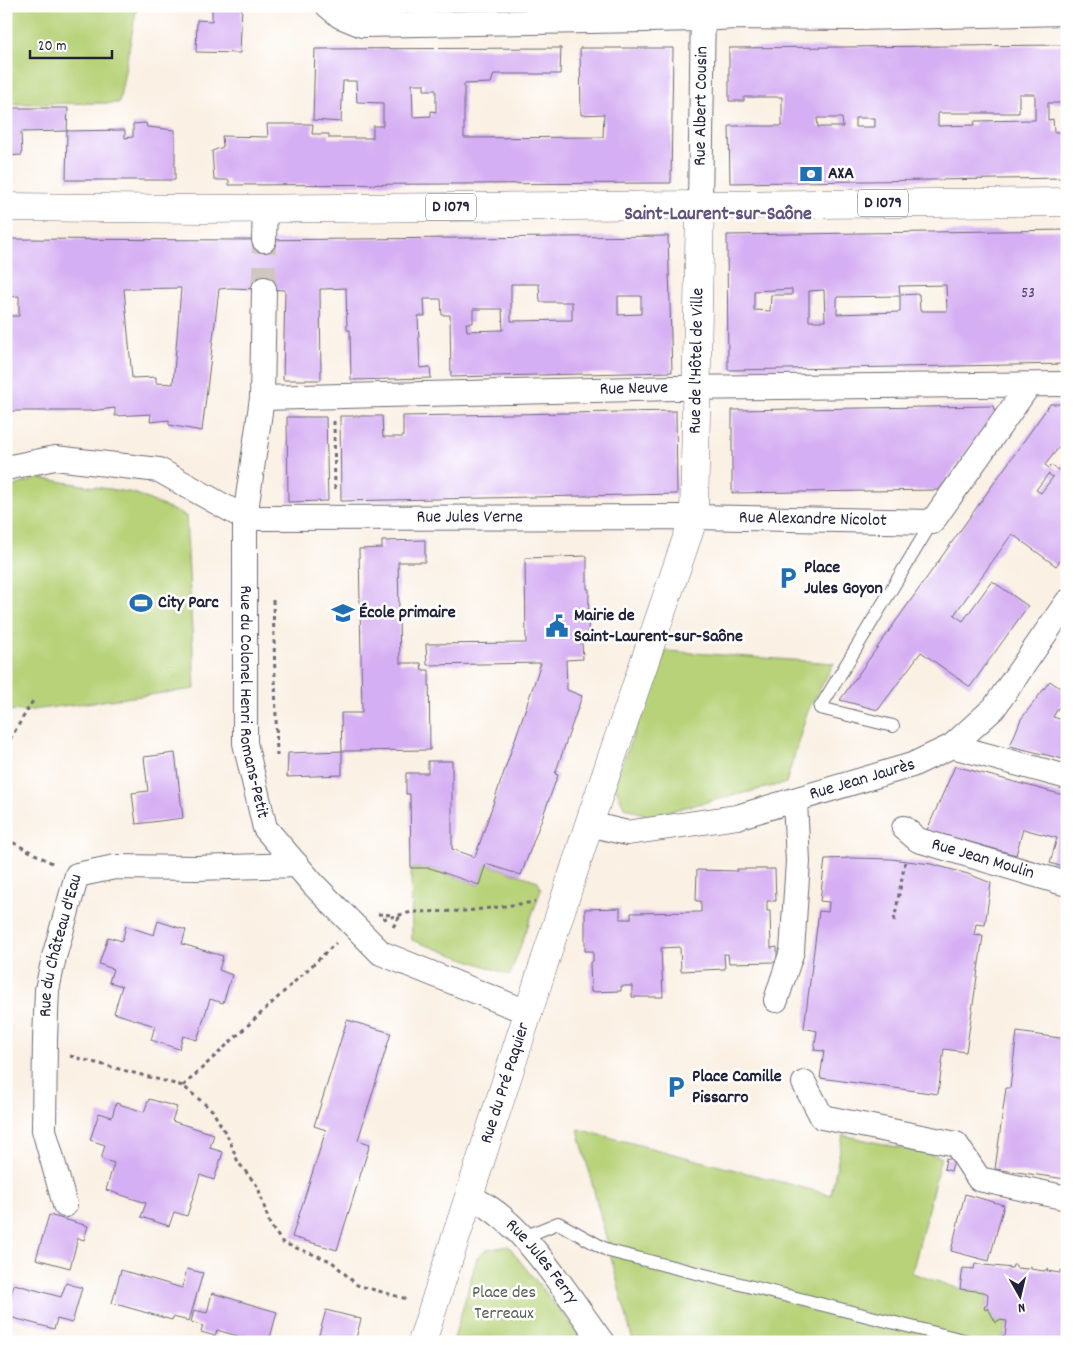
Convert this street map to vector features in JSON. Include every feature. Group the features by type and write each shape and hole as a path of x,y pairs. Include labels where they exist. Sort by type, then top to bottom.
{"street":[{"path":"328,6 340,16 362,24 703,13 734,17 858,12 1067,13"},
{"name":"Rue Albert Cousin","path":"700,205 703,13"},
{"name":"D 1079","path":"6,208 265,209 1067,202"},
{"name":"Rue de l'Hôtel de Ville","path":"694,517 700,205"},
{"path":"264,240 265,209"},
{"name":"Rue du Colonel Henri Romans-Petit","path":"264,289 262,398 245,518 245,743 265,828 297,865 381,953 528,1012"},
{"name":"Rue Neuve","path":"262,398 696,388 1067,384"},
{"path":"932,522 1029,385"},
{"path":"6,468 55,458 159,470 245,518"},
{"path":"589,824 694,517"},
{"name":"Rue Alexandre Nicolot","path":"694,517 932,522"},
{"name":"Rue Jules Verne","path":"245,518 694,517"},
{"name":"Rue Jean Jaurès","path":"589,824 627,833 737,817 912,765 952,746 994,708 1067,602"},
{"path":"952,746 1067,777"},
{"path":"776,1000 792,951 798,862 795,801"},
{"name":"Rue du Pré Paquier","path":"422,1342 589,824"},
{"name":"Rue Jean Moulin","path":"911,834 1067,884"},
{"name":"Rue du Château d'Eau","path":"65,1206 44,1130 47,990 54,957 77,875 115,867 197,868 297,865"},
{"path":"804,1083 822,1117 956,1144 979,1179 1067,1198"},
{"name":"Rue Jules Ferry","path":"469,1197 484,1202 524,1237 602,1342"}],"lane":[{"path":"893,726 820,708 932,522"},
{"path":"524,1237 558,1223 609,1251 971,1342"}],"path":[{"path":"333,396 335,518"},
{"path":"273,598 277,765"},
{"path":"6,746 34,699"},
{"path":"894,921 911,834"},
{"path":"6,839 77,875"},
{"path":"184,1086 354,926 412,912 467,910 536,902 568,888"},
{"path":"376,914 400,915"},
{"path":"45,1049 184,1086 212,1110 229,1139 238,1162 258,1187 270,1224 283,1243 331,1261 357,1285 434,1306"}],"green space":[{"path":"6,6 137,6 119,103 6,104"},
{"path":"38,478 134,493 186,516 195,689 24,711 6,710 6,489"},
{"path":"666,651 834,663 807,713 786,783 648,816 624,807 614,784"},
{"path":"486,864 538,881 541,890 510,975 412,940 411,868 430,868 479,885"},
{"path":"578,1129 831,1195 843,1135 941,1157 912,1273 960,1289 988,1294 985,1309 988,1308 996,1322 998,1320 1007,1321 1005,1336 1002,1336 1005,1342 633,1342"},
{"name":"Place des Terreaux","path":"509,1246 586,1342 453,1342 477,1258 485,1250"}],"building":[{"path":"212,6 242,6 240,53 196,52 197,20 212,21"},
{"path":"377,6 469,6 469,9 377,10"},
{"path":"490,6 533,6 533,8 490,8"},
{"path":"1067,45 1067,103 1048,103 1048,120 1053,119 1054,132 1067,132 1067,178 730,183 729,126 782,126 782,97 744,97 744,101 729,101 729,48","holes":["1019,94 1035,94 1035,120 975,121 974,125 938,126 938,113 1019,113","817,118 842,118 843,127 818,127","855,118 875,118 875,127 855,127"]},
{"path":"561,48 560,74 494,74 491,83 464,84 464,138 603,137 604,114 581,115 580,48 673,48 671,183 229,185 229,180 214,180 212,151 223,147 222,136 268,137 267,124 313,124 312,134 329,134 329,138 373,138 373,126 383,126 383,103 357,102 356,81 343,81 341,122 313,120 315,49","holes":["412,84 424,84 424,90 436,90 436,112 431,111 431,116 413,117"]},
{"path":"6,108 68,108 67,131 21,132 22,155 6,156"},
{"path":"146,123 147,127 175,130 175,180 66,180 67,131 125,130 125,138 133,137 133,124"},
{"path":"1067,230 1067,364 728,370 727,235","holes":["946,285 947,311 920,311 919,294 900,295 899,286","792,289 792,295 771,295 770,311 754,310 754,291","824,290 825,321 809,321 809,291","900,296 900,312 837,314 837,297"]},
{"path":"668,236 672,372 451,377 450,315 442,315 441,299 424,299 425,316 418,316 420,368 430,367 431,378 351,380 350,330 347,330 346,288 320,289 321,380 283,380 285,290 230,288 219,289 202,431 169,425 169,420 150,422 151,414 115,416 115,408 89,411 6,411 6,316 19,316 19,296 10,297 10,290 6,290 6,239 251,240","holes":["511,284 539,284 540,302 572,302 572,320 511,321","181,288 173,384 156,383 156,377 132,378 124,289","618,296 641,296 641,314 618,315","473,309 502,309 503,330 467,331 466,323 473,323"]},
{"path":"1050,404 1067,404 1067,437 1045,465 1049,468 1051,465 1058,470 1067,458 1067,551 1056,566 1012,534 954,615 963,621 992,581 1028,606 970,687 921,652 878,710 840,700","holes":["1048,474 1053,477 1041,493 1036,490"]},
{"path":"993,406 995,412 939,490 732,493 732,410"},
{"path":"676,411 677,494 341,501 340,416 382,416 383,437 403,437 403,416"},
{"path":"287,417 326,417 328,501 288,502"},
{"path":"425,540 425,562 398,562 400,663 421,663 422,670 429,670 430,750 342,751 341,713 362,713 359,549 382,548 382,541"},
{"path":"587,556 587,589 589,589 588,642 582,642 583,659 566,660 567,690 582,696 555,774 558,775 521,875 486,864 479,885 430,868 411,868 410,794 406,794 406,773 428,773 428,761 452,761 452,849 475,857 541,663 427,665 426,644 526,643 525,558"},
{"path":"1050,681 1067,693 1053,717 1067,721 1067,760 1010,746 1021,719"},
{"path":"342,751 342,775 287,777 288,753"},
{"path":"175,753 183,818 136,824 132,793 148,791 144,757"},
{"path":"955,766 1067,796 1067,864 1063,867 1050,863 1057,838 1023,829 1016,855 927,830"},
{"path":"825,859 891,859 931,864 968,874 991,883 985,925 976,924 974,935 983,936 966,1052 944,1049 938,1094 820,1078 824,1051 814,1050 817,1031 804,1028 819,911 828,912 829,902 820,901"},
{"path":"737,869 775,869 776,901 767,901 767,911 770,911 771,948 777,947 777,962 729,963 728,954 724,954 725,969 681,971 680,947 661,948 663,997 632,997 632,986 621,986 621,991 591,992 590,962 593,961 593,951 585,951 585,909 620,908 620,919 631,919 631,913 701,912 701,901 696,901 697,870 737,871"},
{"path":"158,921 186,930 182,944 223,956 219,970 232,975 223,1003 210,999 197,1040 183,1036 179,1049 151,1040 155,1026 114,1013 122,986 109,982 113,969 99,964 108,937 122,941 126,926 154,935"},
{"path":"347,1020 391,1033 358,1140 370,1144 337,1250 292,1237 326,1130 314,1126"},
{"path":"1017,1032 1067,1039 1066,1179 995,1169 1006,1088 1010,1088"},
{"path":"149,1099 177,1107 172,1121 214,1134 210,1148 223,1152 214,1180 200,1175 187,1216 174,1212 169,1226 141,1217 146,1203 106,1190 114,1163 101,1159 105,1145 90,1140 99,1113 112,1117 116,1103 144,1112"},
{"path":"946,1158 954,1160 951,1171 944,1169"},
{"path":"965,1194 1004,1205 989,1261 951,1251"},
{"path":"49,1215 88,1226 84,1240 78,1238 70,1268 36,1259"},
{"path":"975,1264 1012,1268 1013,1265 1016,1265 1016,1268 1028,1269 1031,1266 1031,1269 1044,1271 1048,1268 1047,1271 1060,1273 1061,1270 1064,1270 1063,1273 1067,1273 1067,1342 1008,1340 1005,1342 1002,1336 1005,1336 1007,1321 998,1320 996,1323 988,1308 985,1310 984,1307 987,1305 988,1294 960,1289 963,1268 974,1269"},
{"path":"187,1269 203,1273 189,1321 173,1317 172,1320 112,1303 121,1270 182,1288"},
{"path":"66,1283 82,1288 72,1323 57,1319 54,1329 6,1316 14,1284 61,1297"},
{"path":"212,1293 277,1312 269,1342 258,1342 217,1330 215,1336 201,1332 203,1326 191,1322 194,1310 207,1313"},
{"path":"326,1310 361,1319 355,1342 317,1342"}],"tunnel":[{"path":"264,240 264,289"}],"place":[{"name":"AXA","path":"811,174"},
{"name":"Place Jules Goyon","path":"788,578"},
{"name":"City Parc","path":"141,603"},
{"name":"École primaire","path":"343,613"},
{"name":"Mairie de Saint-Laurent-sur-Saône","path":"557,626"},
{"name":"Place Camille Pissarro","path":"676,1087"}],"district":[{"name":"Saint-Laurent-sur-Saône","path":"718,215"}]}
